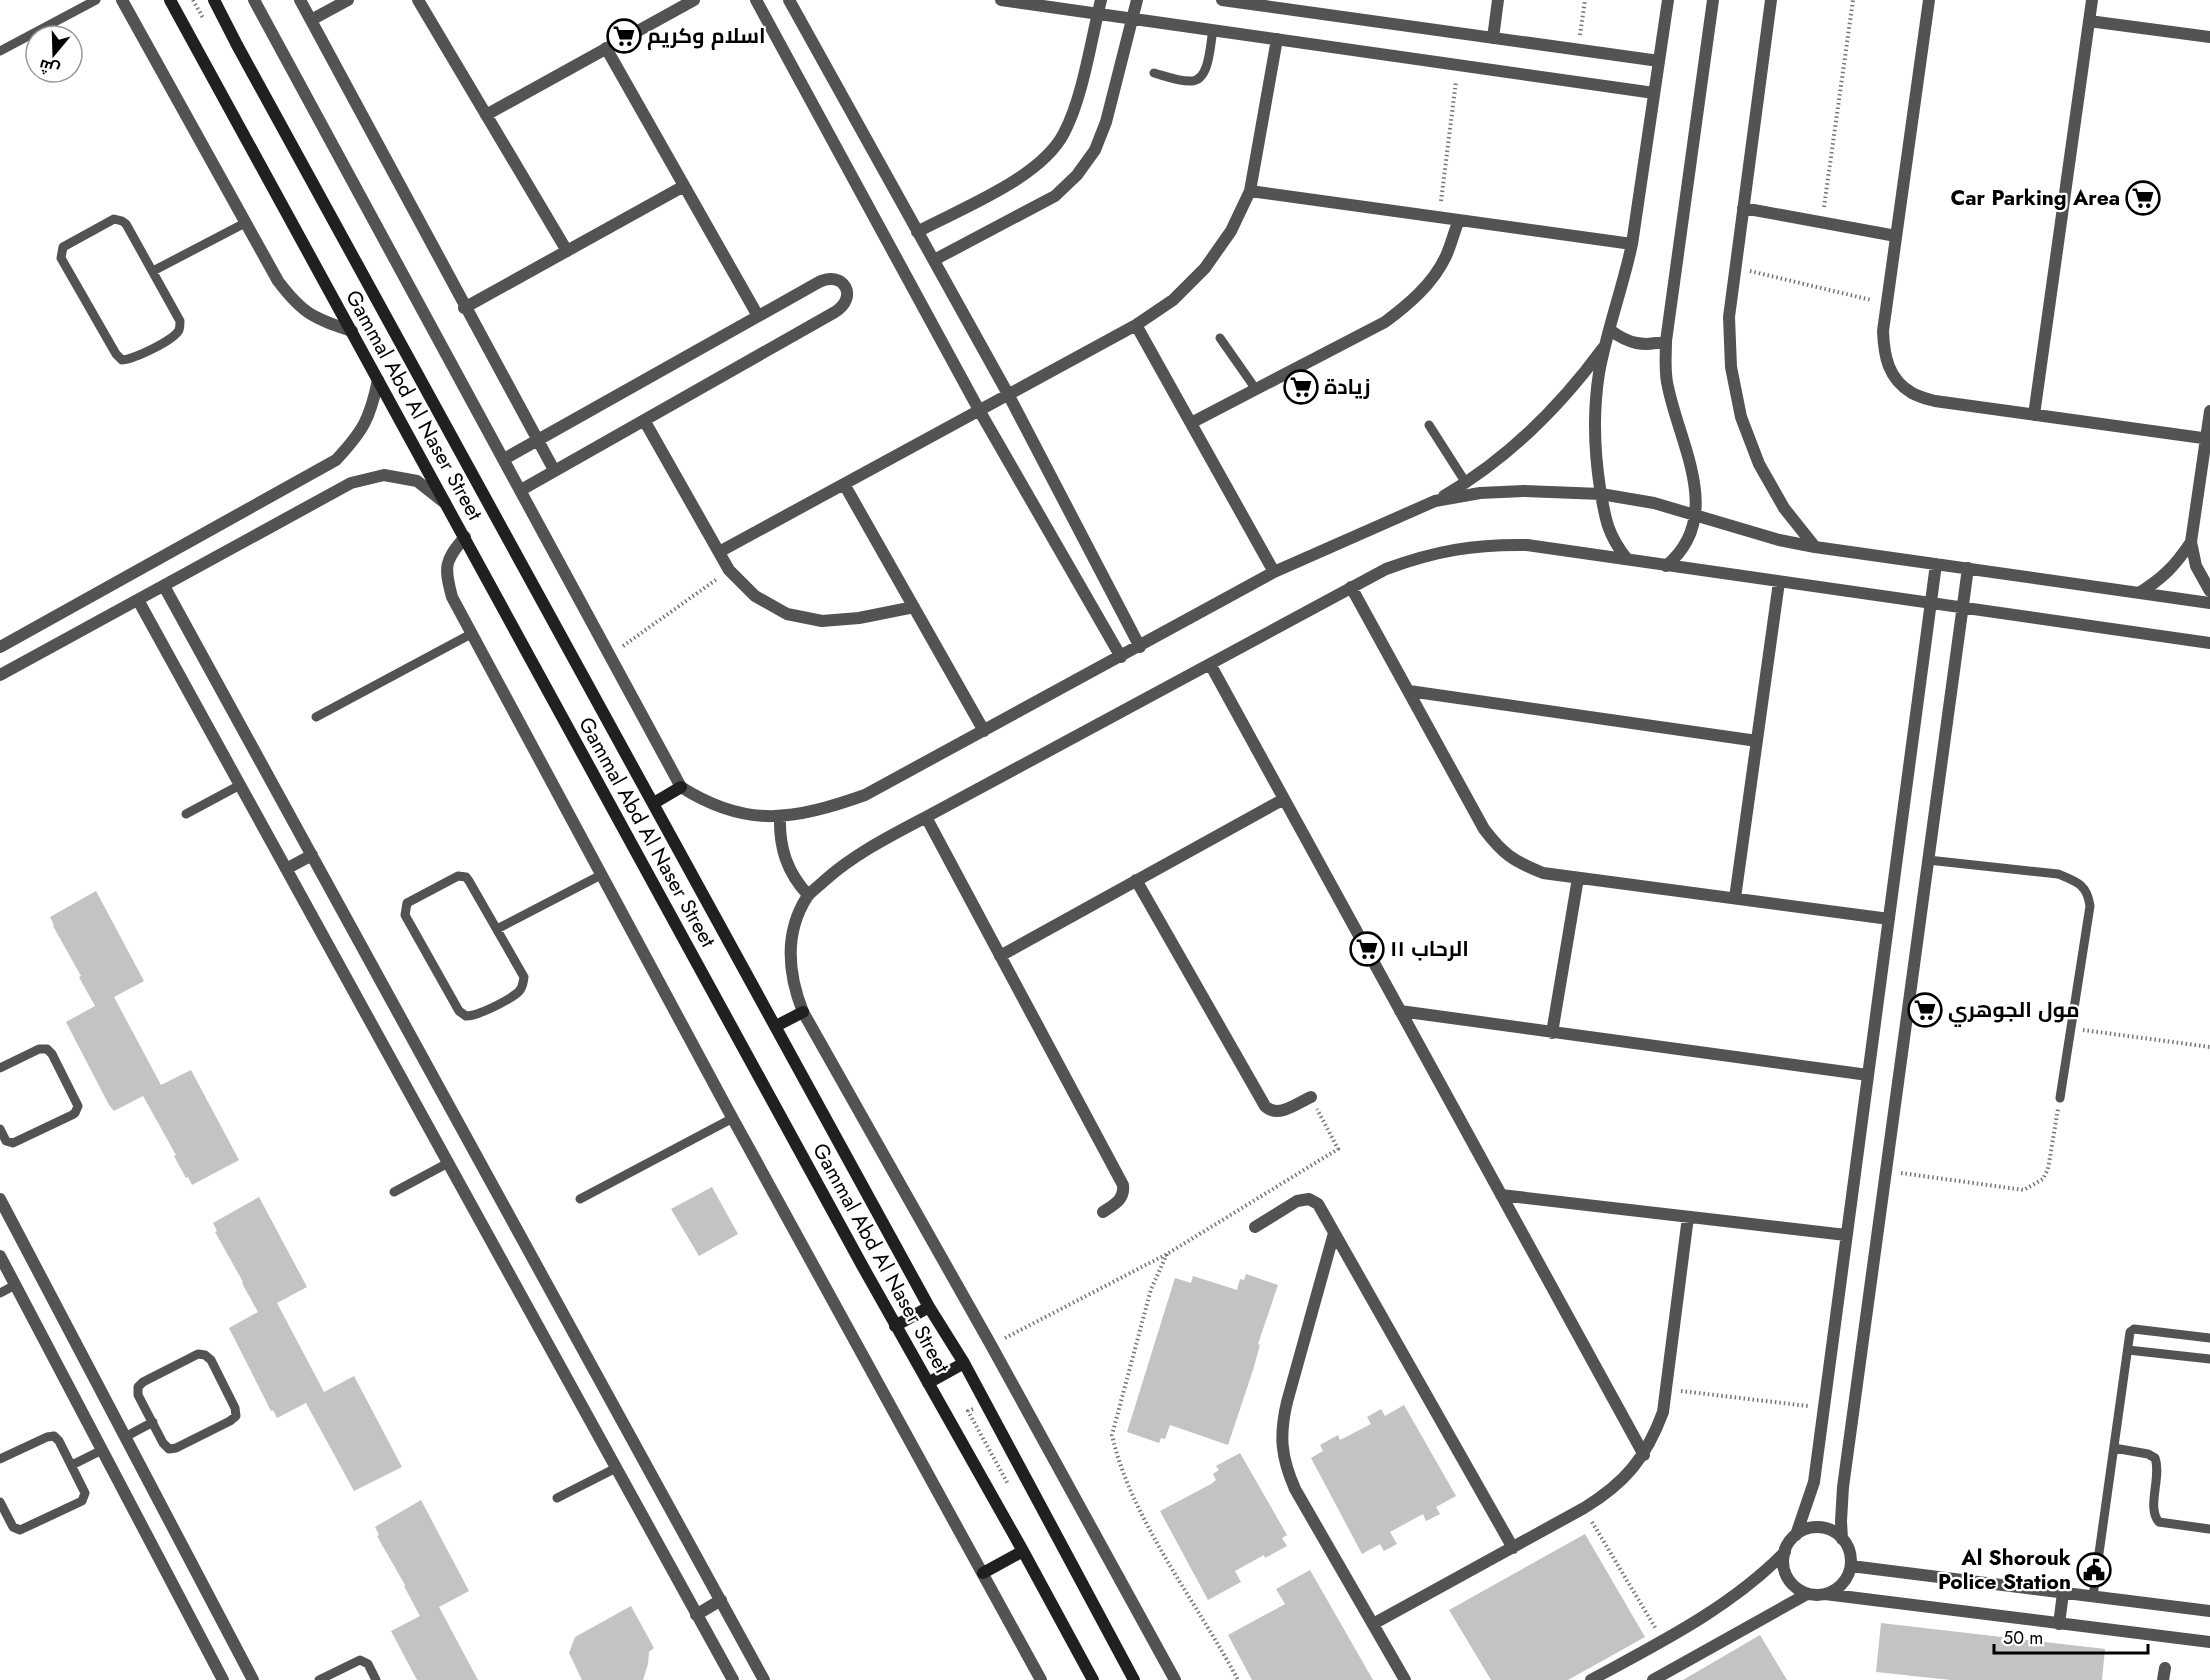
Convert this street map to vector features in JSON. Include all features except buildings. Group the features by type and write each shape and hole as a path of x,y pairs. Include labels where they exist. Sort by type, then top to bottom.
{"main road":[{"name":"Gammal Abd Al Naser Street","path":"170,0 895,1326 1023,1551 1093,1680"},
{"name":"Gammal Abd Al Naser Street","path":"214,0 929,1307 964,1363 1134,1680"},
{"path":"654,803 681,787"},
{"path":"776,1026 803,1012"},
{"path":"895,1326 929,1307"},
{"path":"928,1383 964,1363"},
{"path":"983,1573 1023,1551"}],"street":[{"path":"122,0 278,281 295,304 318,320 352,331"},
{"path":"254,0 681,787 703,801 728,811 753,816 780,817 837,805 865,795 1274,572 1435,501 1499,460 1529,435 1563,399 1606,344"},
{"path":"300,0 464,308 554,470"},
{"path":"311,20 348,0"},
{"path":"418,0 567,251"},
{"path":"486,115 694,0"},
{"path":"756,0 979,410 1121,657"},
{"path":"789,0 1008,394 1140,647"},
{"path":"1001,0 1654,93"},
{"path":"917,232 1011,183 1032,170 1049,154 1063,135 1073,113 1101,0"},
{"path":"934,260 1055,196 1077,175 1095,150 1106,122 1137,0"},
{"path":"1222,0 1659,61"},
{"path":"1493,38 1498,0"},
{"path":"1627,559 1616,545 1608,529 1601,494 1596,464 1596,404 1606,344 1632,244 1668,0"},
{"path":"1666,566 1687,544 1696,514 1695,486 1690,458 1667,385 1666,341 1713,0"},
{"path":"1771,0 1729,317 1731,367 1741,417 1759,464 1784,508 1815,547"},
{"path":"1929,0 1883,331 1884,355 1894,377 1912,393 1935,401 2208,439"},
{"path":"2034,415 2092,0"},
{"path":"2089,21 2210,37"},
{"path":"719,552 1136,326 1173,300 1205,268 1231,231 1250,191 1277,39"},
{"path":"606,48 758,316"},
{"path":"464,308 684,186"},
{"path":"1250,191 1632,244"},
{"path":"1743,208 1896,236"},
{"path":"1191,423 1385,322 1409,304 1430,282 1446,257 1459,220"},
{"path":"504,459 827,278 843,283 848,291 843,307 521,490"},
{"path":"1136,326 1274,572"},
{"path":"1610,330 1622,339 1636,344 1651,345 1666,341"},
{"path":"0,647 336,460 358,437 372,408 378,380"},
{"path":"2210,411 2208,439 2191,542 2196,566 2210,591"},
{"path":"644,420 729,570 755,596 787,614 822,621 859,618 914,607"},
{"path":"0,675 351,483 384,475 417,481 447,505"},
{"path":"844,484 984,731"},
{"path":"1435,501 1480,493 1524,491 1601,494 1653,503 1779,540 1815,547 2210,603"},
{"path":"465,537 448,555 446,576 452,597 733,1118 1041,1680"},
{"path":"2139,593 2160,580 2177,563 2191,542"},
{"path":"1175,1680 991,1345 803,1012 794,989 790,957 791,940 797,917 808,895 860,854 1352,587 1386,569 1420,556 1455,548 1482,545 1527,545 2210,643"},
{"path":"1591,1680 1663,1641 1742,1592 1785,1552 1796,1535 1814,1482 1936,564"},
{"path":"1842,1539 1843,1488 1968,568"},
{"path":"1735,898 1779,582"},
{"path":"164,586 764,1680"},
{"path":"1352,587 1484,829 1500,849 1519,864 1543,873 1889,919"},
{"path":"138,600 732,1680"},
{"path":"1210,664 1644,1455"},
{"path":"1409,692 1757,741"},
{"path":"1000,956 1284,799"},
{"path":"780,817 779,834 785,859 797,882 808,895"},
{"path":"926,817 1123,1185 1124,1190 1120,1200 1102,1212"},
{"path":"286,869 312,855"},
{"path":"1552,1033 1578,878"},
{"path":"1136,880 1265,1106 1272,1112 1280,1112 1311,1097"},
{"path":"1400,1011 1868,1075"},
{"path":"1501,1195 1846,1235"},
{"path":"0,1199 253,1680"},
{"path":"1255,1227 1297,1201 1309,1199 1318,1204 1513,1548"},
{"path":"1373,1624 1607,1494 1627,1476 1644,1455 1663,1412 1688,1217"},
{"path":"1334,1233 1287,1402 1282,1424 1281,1446 1286,1468 1295,1489 1404,1680"},
{"path":"0,1256 223,1680"},
{"path":"1796,1535 1815,1528 1834,1532 1848,1547 1851,1566 1848,1576 1843,1584 1825,1594"},
{"path":"1785,1552 1785,1572 1790,1582 1807,1594 1825,1594 2210,1642"},
{"path":"1851,1566 2210,1611"},
{"path":"2059,1624 2063,1593"},
{"path":"1653,1680 1807,1594"},
{"path":"696,1614 721,1600"}],"lane":[{"path":"0,51 96,0"},
{"path":"1154,73 1193,81 1200,79 1205,72 1213,30"},
{"path":"114,219 122,220 153,271 180,321 180,329 173,337 130,359 122,360 116,354 61,258 61,252 63,247 114,219"},
{"path":"153,271 245,222"},
{"path":"1220,338 1256,388"},
{"path":"1429,425 1466,483"},
{"path":"316,717 471,634"},
{"path":"186,814 240,785"},
{"path":"1928,860 2058,874 2077,882 2088,893 2090,906 2060,1098"},
{"path":"497,929 601,874"},
{"path":"458,876 466,877 497,929 524,977 523,986 517,994 474,1016 466,1016 459,1011 405,915 404,908 407,903 458,876"},
{"path":"0,1068 36,1050 46,1049 52,1054 78,1106 72,1115 13,1143 6,1141 0,1129"},
{"path":"580,1199 733,1118"},
{"path":"394,1192 448,1163"},
{"path":"0,1293 15,1285"},
{"path":"2093,1596 2131,1330 2210,1338"},
{"path":"2128,1350 2210,1359"},
{"path":"198,1354 209,1357 236,1408 234,1419 172,1449 165,1446 153,1422 137,1391 140,1384 198,1354"},
{"path":"125,1437 153,1422"},
{"path":"0,1459 50,1435 57,1438 85,1494 82,1501 20,1530 14,1527 0,1502"},
{"path":"2114,1448 2148,1454 2155,1458 2157,1466 2154,1513 2159,1522 2209,1529"},
{"path":"72,1465 102,1450"},
{"path":"557,1498 616,1468"},
{"path":"319,1680 360,1660 368,1664 376,1680"}],"path":[{"path":"1578,50 1585,0"},
{"path":"1822,223 1853,0"},
{"path":"1439,217 1458,65"},
{"path":"1735,267 1887,304"},
{"path":"610,656 729,570"},
{"path":"2070,1029 2210,1047"},
{"path":"991,1345 1167,1254 1338,1149 1311,1097"},
{"path":"1886,1171 2024,1190 2043,1179 2048,1169 2060,1098"},
{"path":"1167,1254 1151,1289 1112,1435 1117,1457 1158,1543 1216,1638 1238,1680"},
{"path":"1667,1389 1824,1408"},
{"path":"1584,1508 1663,1641"}],"place":[{"name":"اسلام وكريم","path":"624,36"},
{"name":"Car Parking Area","path":"2143,198"},
{"name":"زيادة","path":"1301,387"},
{"name":"الرحاب ١١","path":"1367,949"},
{"name":"مول الجوهري","path":"1925,1010"},
{"name":"Al Shorouk Police Station","path":"2094,1570"}]}
